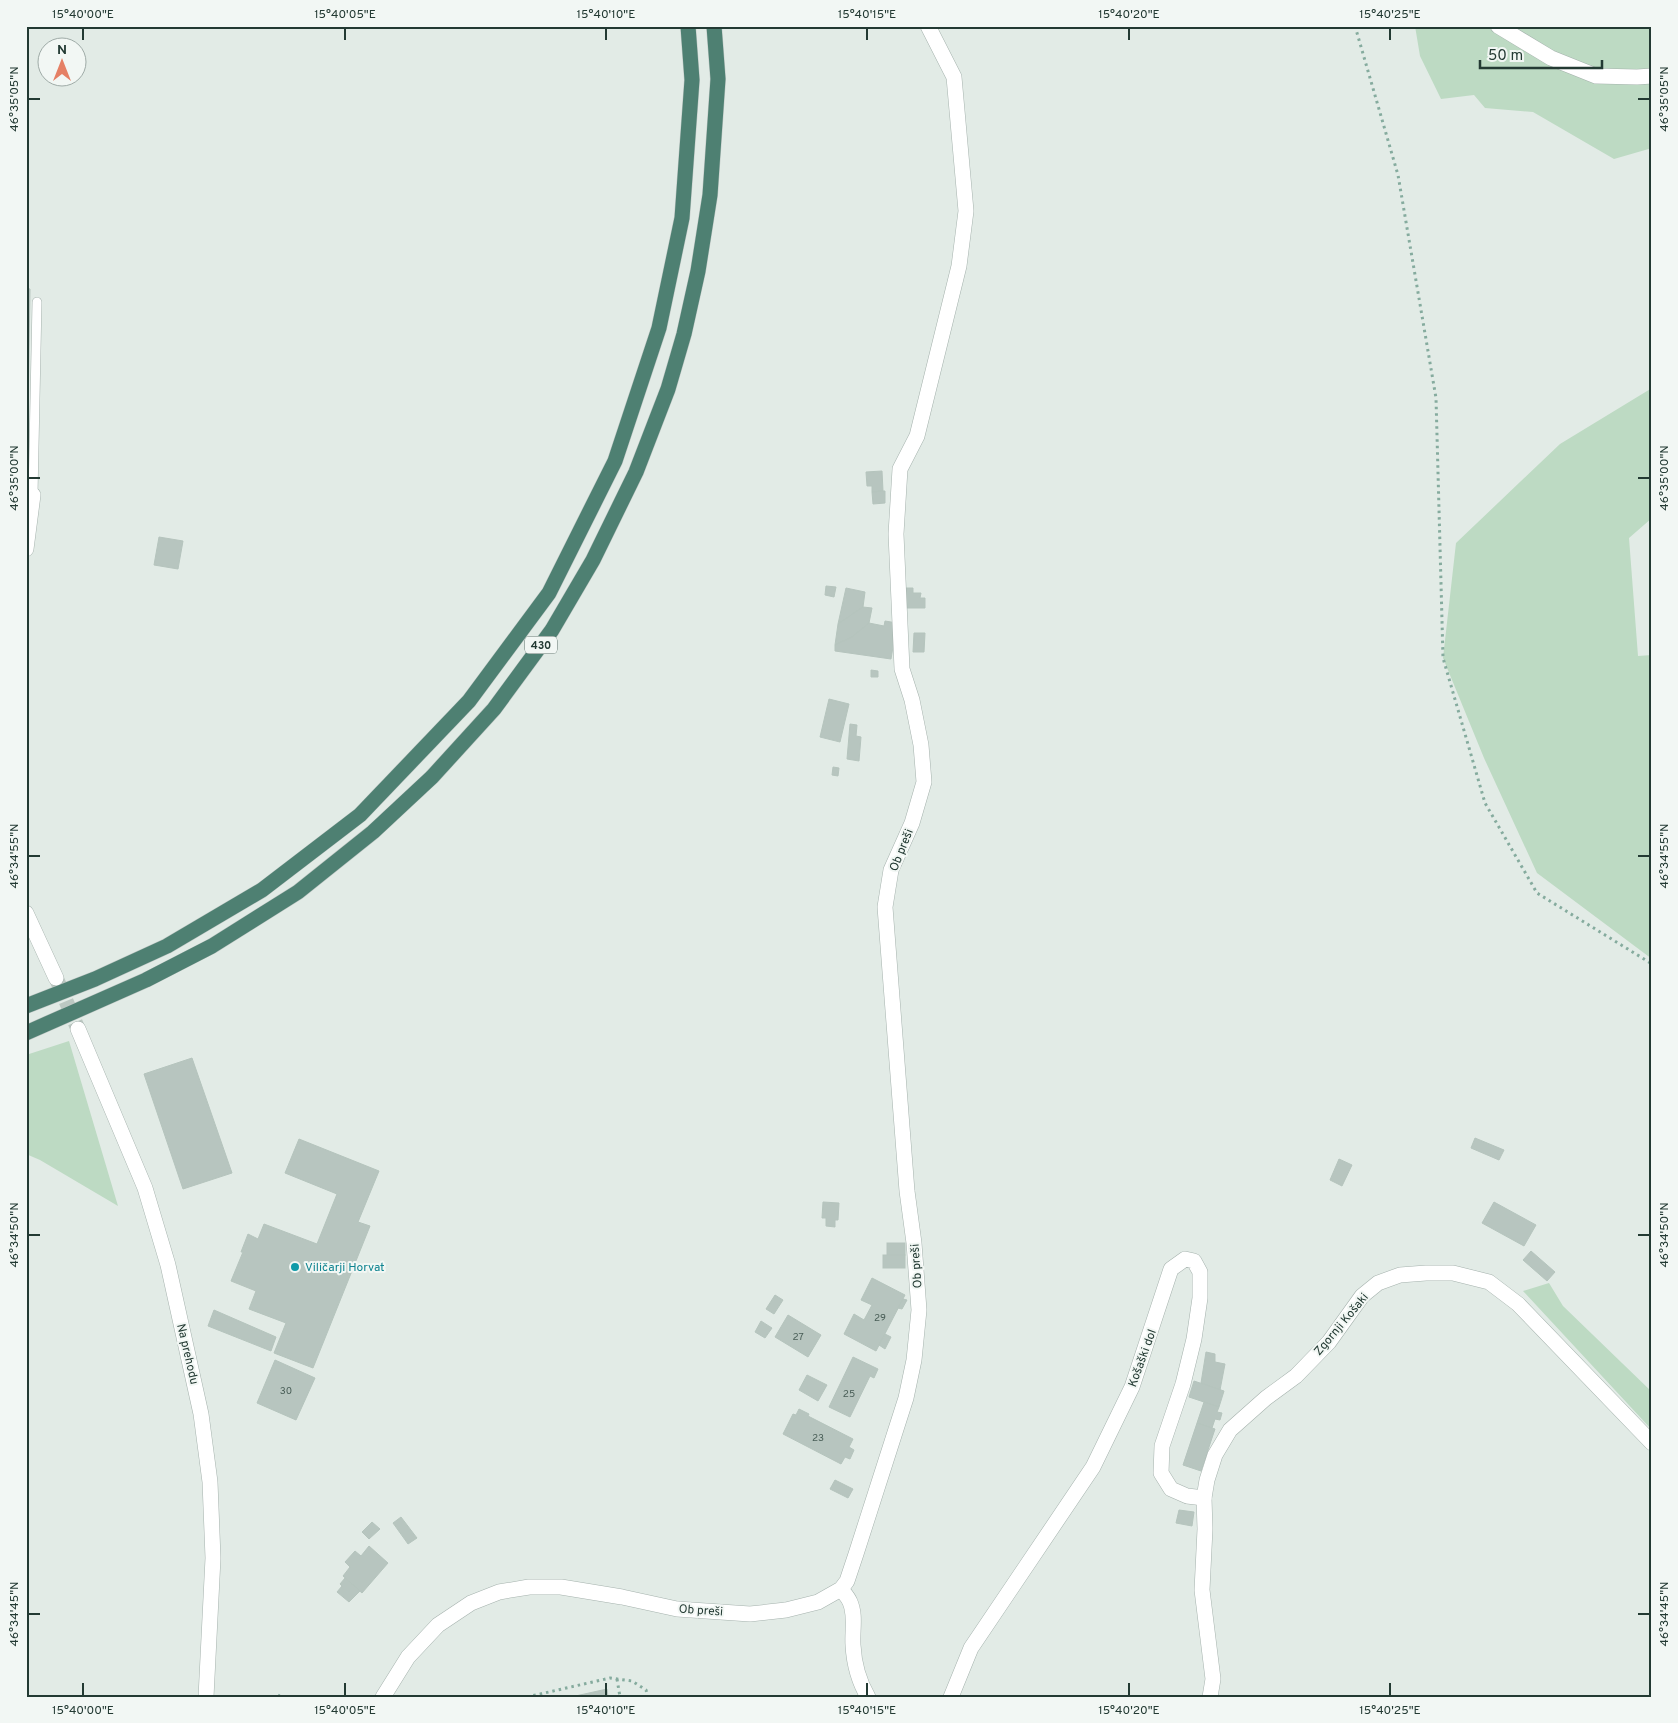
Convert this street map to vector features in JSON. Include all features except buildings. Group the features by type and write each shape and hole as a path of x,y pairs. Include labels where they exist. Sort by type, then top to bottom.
{"highway":[{"name":"430","path":"26,1006 95,979 167,946 262,890 360,815 469,701 548,593 615,461 659,328 682,218 692,80 688,26"},
{"name":"430","path":"26,1033 146,980 212,946 298,892 373,832 432,777 494,709 552,630 593,560 636,472 668,389 684,334 698,271 710,195 718,78 714,26"}],"street":[{"name":"Ob preši","path":"383,1697 408,1657 438,1625 471,1603 500,1592 529,1587 561,1587 622,1597 677,1609 750,1614 786,1610 818,1602 841,1588 846,1581 856,1554 906,1398 914,1360 919,1310 914,1243 907,1191 885,907 891,870 912,823 924,782 921,745 912,700 902,669 896,534 900,470 917,436 959,266 966,211 954,77 928,26"},
{"path":"1498,26 1551,58 1596,76 1652,76"},
{"path":"26,550 33,495"},
{"path":"26,912 56,978"},
{"name":"Na prehodu","path":"78,1029 144,1188 168,1265 201,1414 210,1482 213,1558 206,1697"},
{"name":"Košaški dol","path":"951,1697 971,1648 1093,1467 1132,1388 1171,1269 1185,1259 1194,1261 1200,1272 1200,1298 1194,1339 1183,1384 1162,1446 1161,1473 1171,1489 1187,1496 1204,1498"},
{"name":"Zgornji Košaki","path":"1210,1697 1213,1679 1202,1590 1205,1529 1204,1498 1207,1480 1215,1455 1230,1430 1266,1398 1296,1376 1329,1342 1362,1296 1378,1283 1400,1275 1426,1273 1453,1273 1489,1282 1518,1304 1652,1443"},
{"path":"841,1588 850,1603 853,1619 852,1643 855,1666 860,1684 868,1697"}],"lane":[{"path":"33,495 37,302"}],"path":[{"path":"1355,26 1398,175 1436,398 1443,658 1485,803 1537,893 1652,964"},
{"path":"527,1697 610,1678 632,1681 646,1690 648,1697"},
{"path":"617,1679 620,1697"}],"green space":[{"path":"1415,26 1652,26 1652,148 1614,159 1533,112 1485,108 1474,95 1441,99 1420,56"},
{"path":"1652,388 1652,518 1629,538 1638,656 1652,655 1652,959 1537,873 1484,758 1443,658 1456,543 1560,444"},
{"path":"69,1041 118,1206 40,1160 26,1154 26,1055"},
{"path":"1549,1283 1563,1306 1652,1392 1652,1430 1523,1291"}],"tunnel":[{"path":"57,980 78,1029"}],"place":[{"name":"Viličarji Horvat","path":"295,1267"}]}
